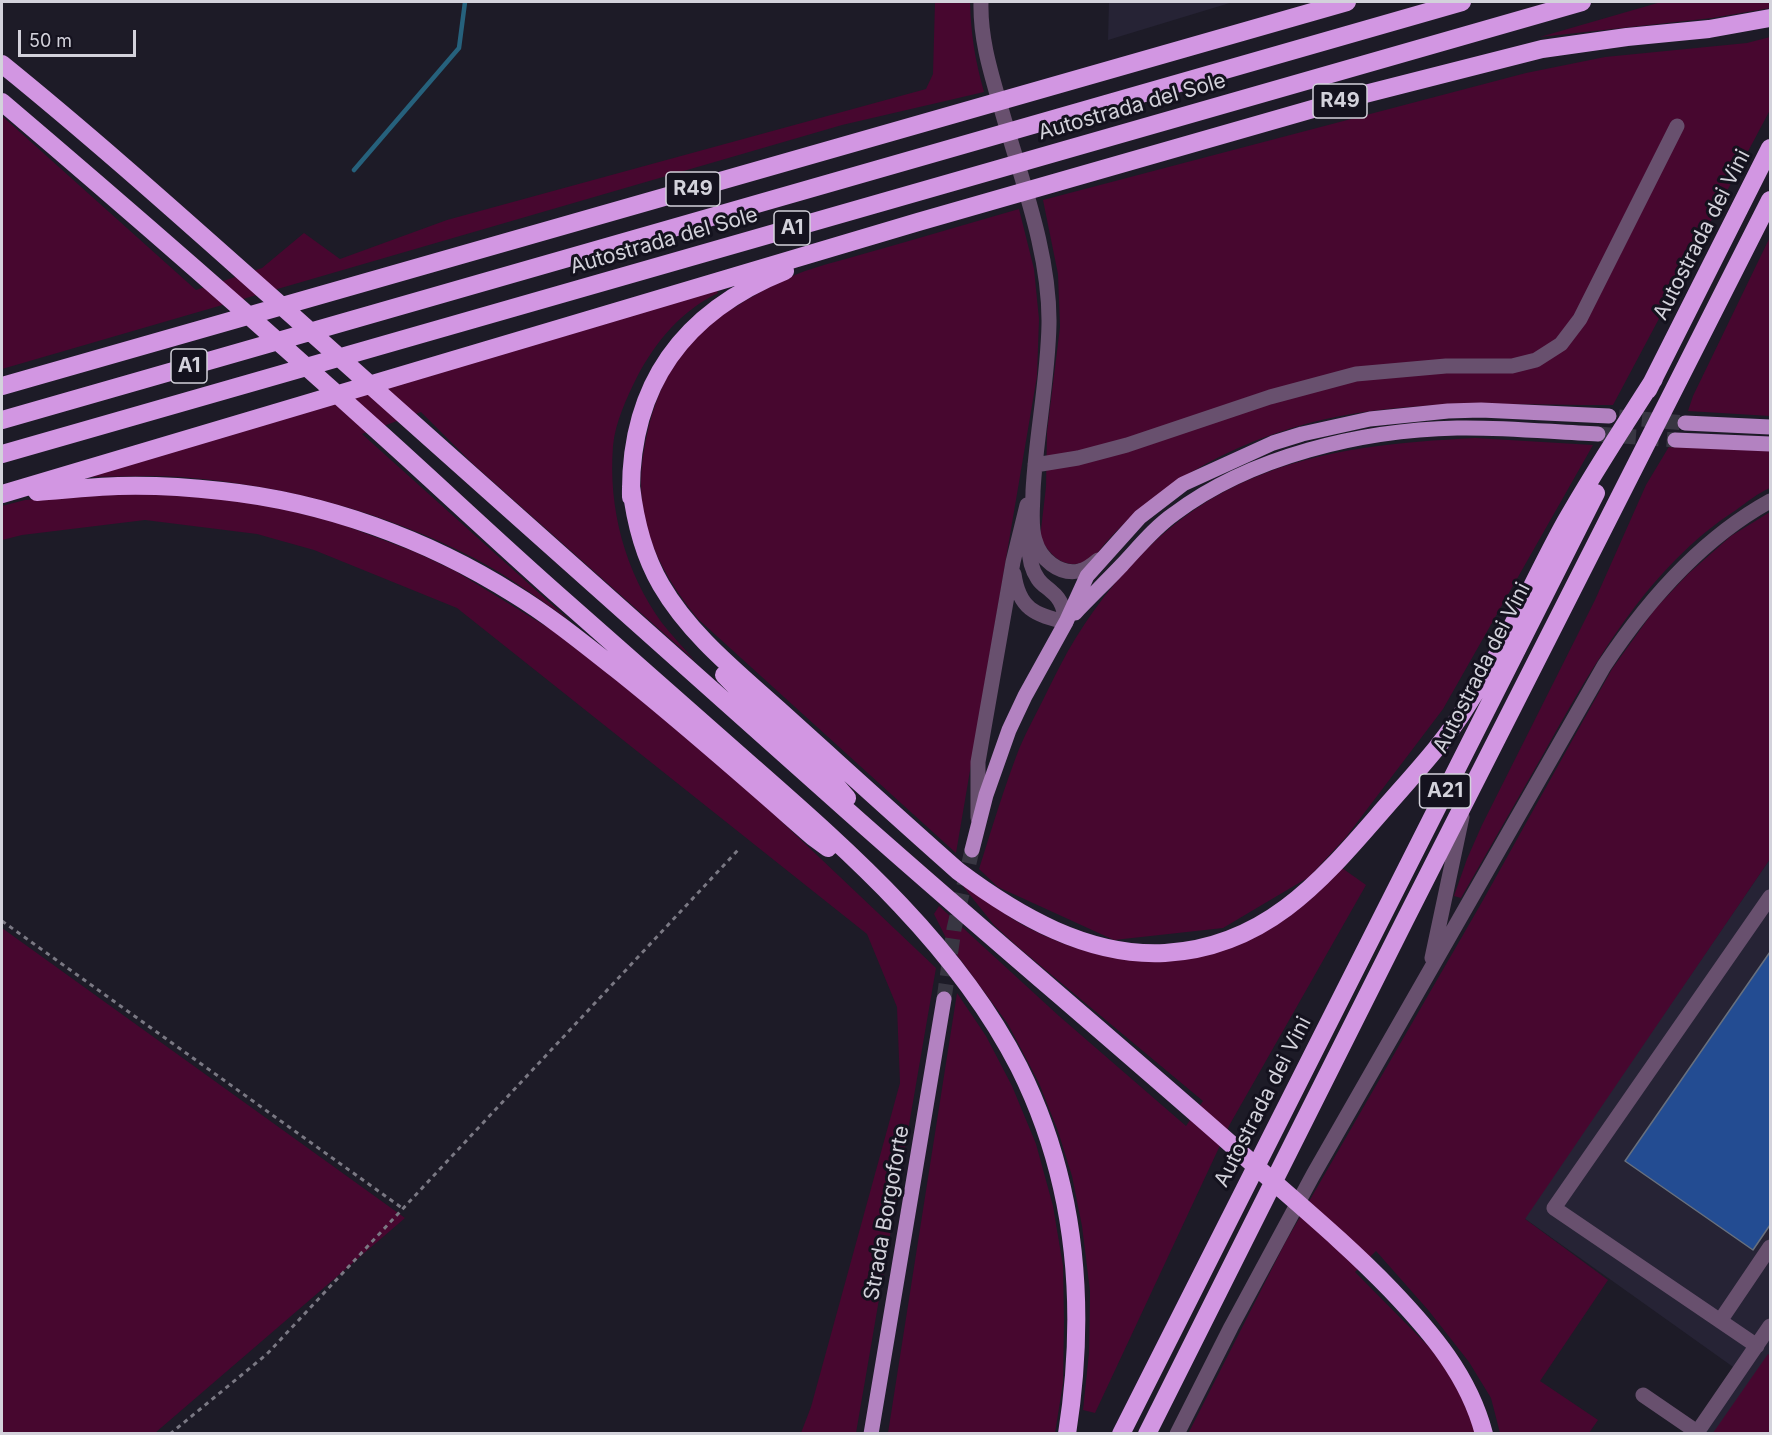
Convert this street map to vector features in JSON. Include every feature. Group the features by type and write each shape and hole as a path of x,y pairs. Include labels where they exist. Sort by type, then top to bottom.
{"highway":[{"name":"R49","path":"2,384 1347,2"},
{"name":"Autostrada del Sole","path":"2,420 1462,2"},
{"name":"Autostrada del Sole","path":"2,454 1582,2"},
{"name":"R49","path":"3,494 918,222 1354,97 1502,58 1573,44 1709,29 1770,18"},
{"path":"2,64 245,274 896,855 1183,1102 1366,1265 1418,1320 1449,1359 1464,1381 1475,1404 1484,1434"},
{"path":"2,102 212,283 533,573 807,815 917,923 972,990 1018,1065 1039,1111 1066,1200 1077,1291 1074,1384 1067,1434"},
{"name":"Autostrada dei Vini","path":"1121,1434 1770,148"},
{"name":"A21","path":"1147,1434 1770,200"},
{"path":"896,855 827,775 756,708 672,618 654,589 638,550 632,515 631,486 633,453 650,394 666,361 688,333 721,305 767,278 839,254 918,222"},
{"path":"631,486 636,519 645,550 662,586 678,612 724,659 958,871 982,889 1028,917 1073,938 1119,951 1167,953 1213,944 1258,926 1280,913 1328,873 1427,759 1468,705 1566,521 1654,379"},
{"path":"3,494 118,486 157,486 225,491 268,498 331,513 399,535 485,576 516,594 564,628 677,719 813,837 879,884"}],"main road":[{"path":"972,850 993,773 1009,730 1066,622 1087,576 1140,517 1183,484 1246,454 1302,434 1370,419 1481,410 1609,416"},
{"path":"1685,423 1770,427"},
{"path":"1066,622 1151,533 1173,515 1214,488 1271,463 1329,445 1394,433 1457,428 1598,434"},
{"path":"1675,440 1770,444"},
{"name":"Strada Borgoforte","path":"871,1434 944,999"}],"street":[{"path":"981,2 983,40 1034,225 1046,282 1049,321 1048,358 1035,472 1028,546 1029,558 1038,578 1060,601 1066,622"},
{"path":"1035,472 1270,397 1356,374 1446,366 1512,366 1536,360 1561,345 1580,319 1677,126"},
{"path":"978,824 978,762 1013,562 1035,472"},
{"path":"1177,1434 1231,1327 1308,1185 1582,701 1647,606 1687,563 1718,537 1770,501"},
{"path":"1033,502 1035,541 1039,550 1051,564 1059,569 1077,572 1086,569 1103,557"},
{"path":"1013,562 1016,584 1025,604 1040,615 1066,622"},
{"path":"1429,973 1465,802"},
{"path":"1757,1346 1554,1208 1770,897"},
{"path":"1720,1321 1770,1247"},
{"path":"1643,1395 1697,1433 1770,1326"}],"path":[{"path":"170,1434 267,1354 739,849"},
{"path":"2,921 402,1209"}],"shaded area":[{"path":"935,2 970,2 974,47 984,92 842,125 2,369 2,116 196,290 262,268 304,233 340,259 447,220 926,89 933,74"},
{"path":"1109,2 1233,2 1108,40"},
{"path":"1661,2 1770,2 1770,8 1712,18 1540,37"},
{"path":"1770,37 1770,110 1613,405 1413,406 1317,421 1269,435 1221,456 1190,473 1161,492 1134,514 1087,562 1075,564 1062,562 1044,544 1040,538 1046,487 1047,432 1060,327 1058,274 1043,200 1526,73 1605,57 1747,43"},
{"path":"1019,209 1034,269 1039,319 1037,376 956,853 698,619 670,579 650,538 641,493 641,469 648,429 668,375 693,338 714,320 762,291 805,271"},
{"path":"1770,237 1770,416 1688,411 1693,396"},
{"path":"717,290 718,293 681,318 652,351 637,377 619,419 613,446 613,493 629,561 638,583 662,623 695,661 472,463 421,412 362,434 569,620 510,579 474,558 404,527 331,503 257,486 219,481 169,476 85,477"},
{"path":"1475,438 1593,445 1443,709 1346,837 1309,877 1223,928 1114,940 998,887 979,869 1019,749 1068,651 1085,624 1124,573 1171,528 1197,508 1224,492 1253,478 1307,460 1362,448"},
{"path":"1670,445 1770,449 1770,488 1761,492 1705,533 1676,559 1626,618 1584,684 1461,898 1454,896 1482,825 1595,600 1646,485"},
{"path":"118,493 180,494 287,510 338,523 415,552 455,571 552,630 619,682 742,784 936,968 856,1433 801,1433 811,1407 900,1083 897,1007 867,934 457,608 314,550 257,534 145,520 22,535 2,540 2,506 25,500"},
{"path":"1770,512 1770,859 1525,1219 1608,1280 1540,1381 1598,1420 1589,1433 1500,1433 1491,1398 1469,1362 1429,1311 1376,1251 1355,1272 1440,1358 1462,1389 1477,1433 1188,1434 1285,1243 1482,902 1612,669 1655,609 1688,574 1731,536"},
{"path":"1770,859 1770,1433 1692,1433 1736,1369 1524,1218"},
{"path":"1342,868 1366,885 1230,1124 1095,1413 1083,1410 1089,1353 1090,1291 1082,1226 1072,1176 1058,1131 1039,1083 1008,1024 949,944 934,914 939,906 1059,1016 1186,1126 1203,1101 1017,946 994,925 958,880 1021,924 1059,942 1120,959 1162,961 1183,959 1246,939 1269,929 1300,908"},
{"path":"2,928 405,1218 155,1433 2,1433"},
{"path":"957,993 986,1036 1012,1086 1036,1144 1053,1206 1063,1266 1064,1321 1063,1383 1055,1433 888,1433"},
{"path":"1768,1354 1770,1356 1770,1433 1713,1433"}],"building":[{"path":"1770,952 1770,1225 1753,1250 1625,1161"}],"waterway":[{"path":"354,170 459,48 465,2"}],"tunnel":[{"path":"1619,417 1685,423"},
{"path":"1598,434 1675,440"},
{"path":"944,999 954,929 972,850"}]}
